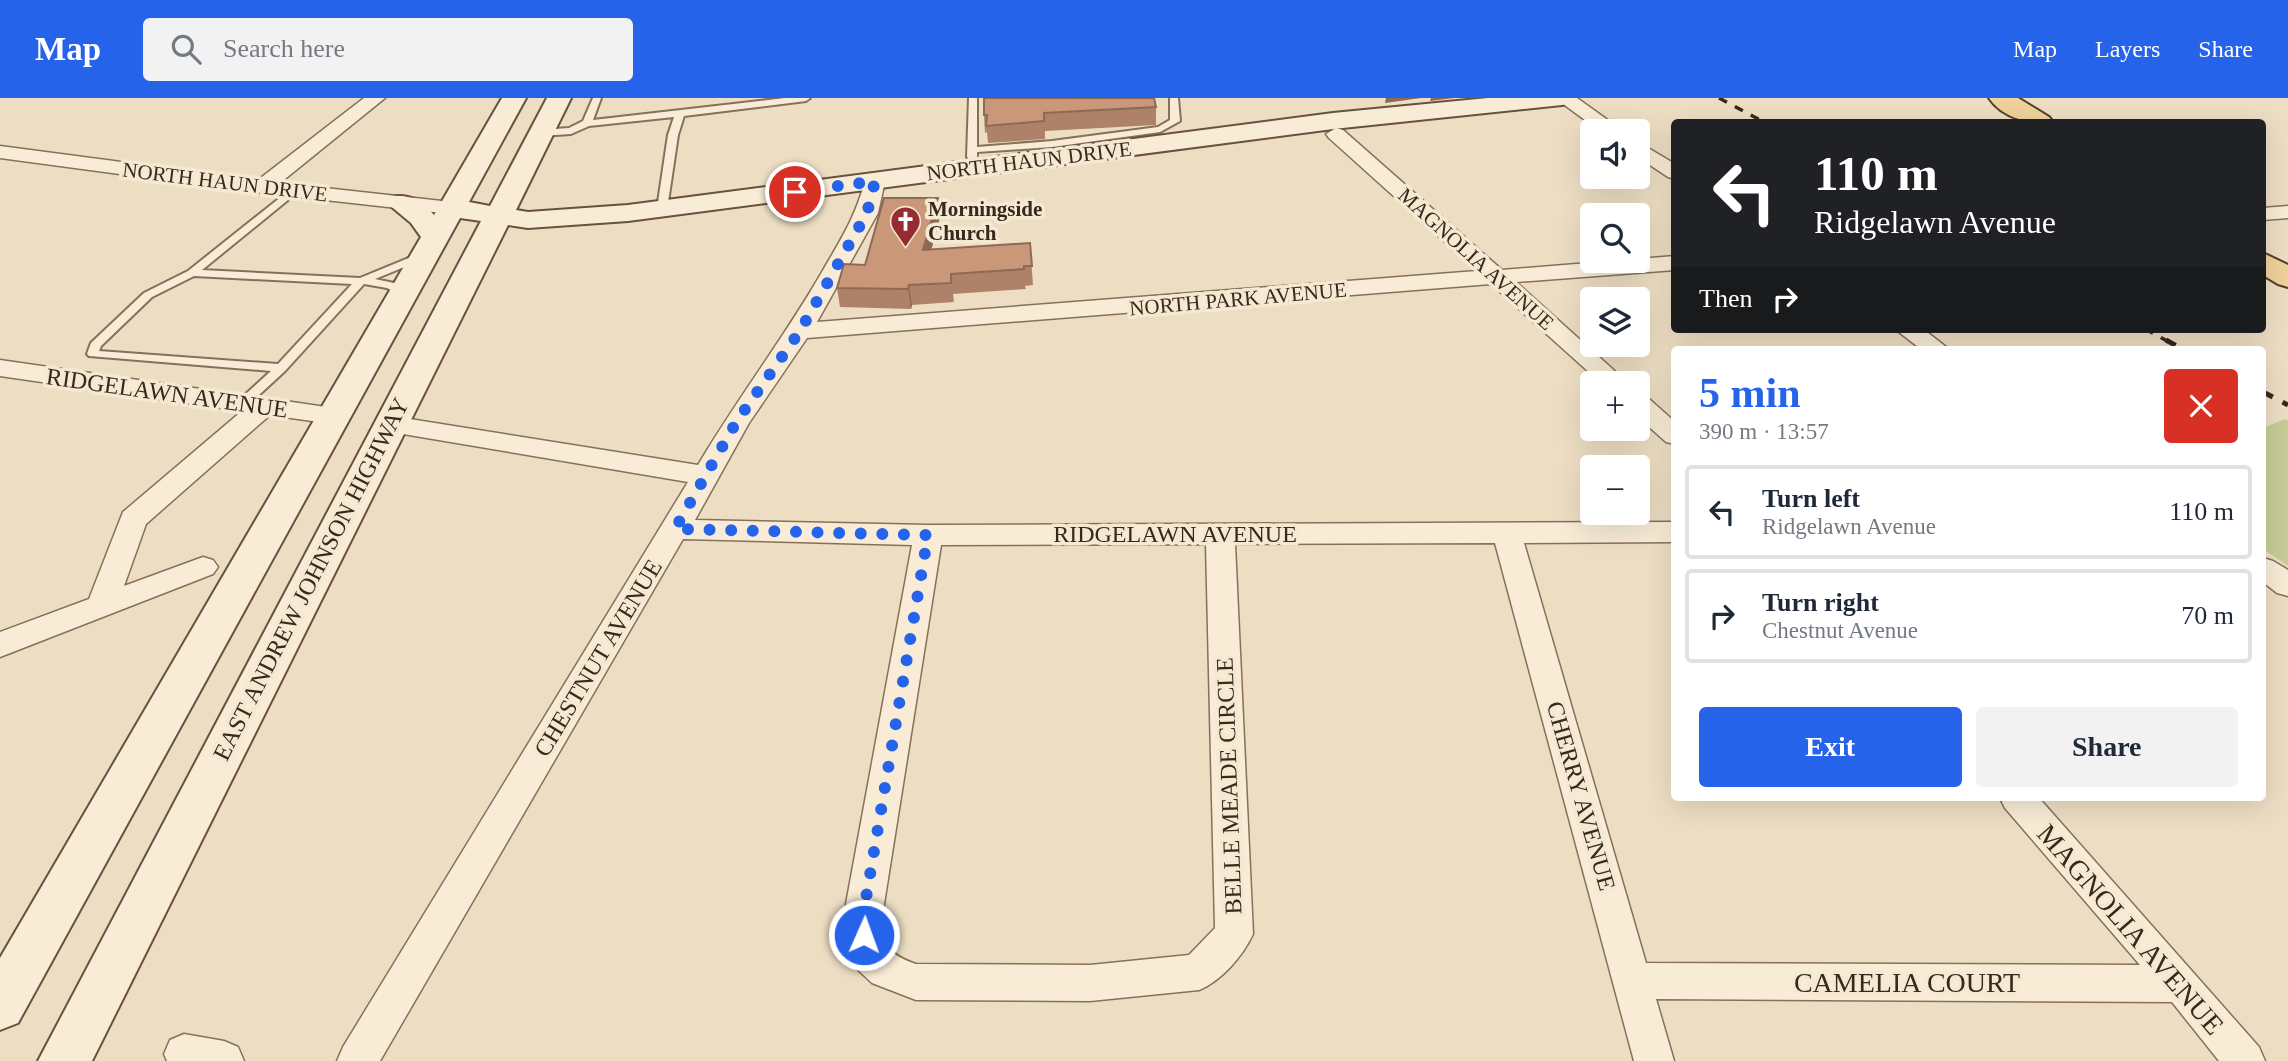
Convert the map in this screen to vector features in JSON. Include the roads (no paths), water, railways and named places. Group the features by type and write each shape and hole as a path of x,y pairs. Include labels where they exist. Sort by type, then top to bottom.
{"main road":[{"path":"0,1006 514,98"},
{"name":"EAST ANDREW JOHNSON HIGHWAY","path":"64,1061 559,98"},
{"name":"NORTH HAUN DRIVE","path":"451,208 528,220 572,219 875,181 972,160 1563,98"},
{"path":"2001,98 2035,119"},
{"path":"401,203 421,217 430,246"},
{"path":"2266,264 2288,278"},
{"path":"334,416 391,424"}],"street":[{"path":"262,187 376,98"},
{"path":"1563,98 1595,119"},
{"name":"MAGNOLIA AVENUE","path":"1336,134 1603,371"},
{"name":"NORTH HAUN DRIVE","path":"0,152 294,191 451,208"},
{"path":"1650,156 1671,170"},
{"name":"CHESTNUT AVENUE","path":"357,1061 675,529 704,475 737,421 800,331 867,213 875,181"},
{"path":"2266,214 2288,212"},
{"name":"NORTH PARK AVENUE","path":"800,331 1671,263"},
{"path":"1913,333 1932,346"},
{"name":"RIDGELAWN AVENUE","path":"0,368 334,416"},
{"path":"101,607 133,519 252,406"},
{"path":"1650,414 1671,432"},
{"path":"391,424 704,475"},
{"name":"RIDGELAWN AVENUE","path":"675,529 928,535 1671,532"},
{"name":"CHERRY AVENUE","path":"1506,531 1654,1061"},
{"name":"BELLE MEADE CIRCLE","path":"928,535 865,904 864,935 870,960 890,974 916,982 1090,983 1199,971 1234,934 1220,535"},
{"path":"0,646 204,567"},
{"path":"2266,570 2288,584"},
{"name":"MAGNOLIA AVENUE","path":"2020,801 2245,1061"},
{"name":"CAMELIA COURT","path":"1633,981 2181,984"},
{"path":"184,1054 224,1061"}],"lane":[{"path":"587,123 597,98"},
{"path":"541,133 571,131 587,123 806,98"},
{"path":"973,98 972,160 1052,144 1160,129 1175,121 1174,98"},
{"path":"662,209 673,135 680,114"},
{"path":"281,368 93,354 95,345 148,295 192,273 294,191"},
{"path":"252,406 281,368 360,281 401,267 430,246"},
{"path":"192,273 360,281 390,285 403,293"}],"railway":[{"path":"1719,98 1758,119"},
{"path":"2152,333 2169,342"},
{"path":"2166,340 2177,346"},
{"path":"2266,394 2288,405"}],"place":[{"name":"Morningside Church","path":"905,248"}]}
